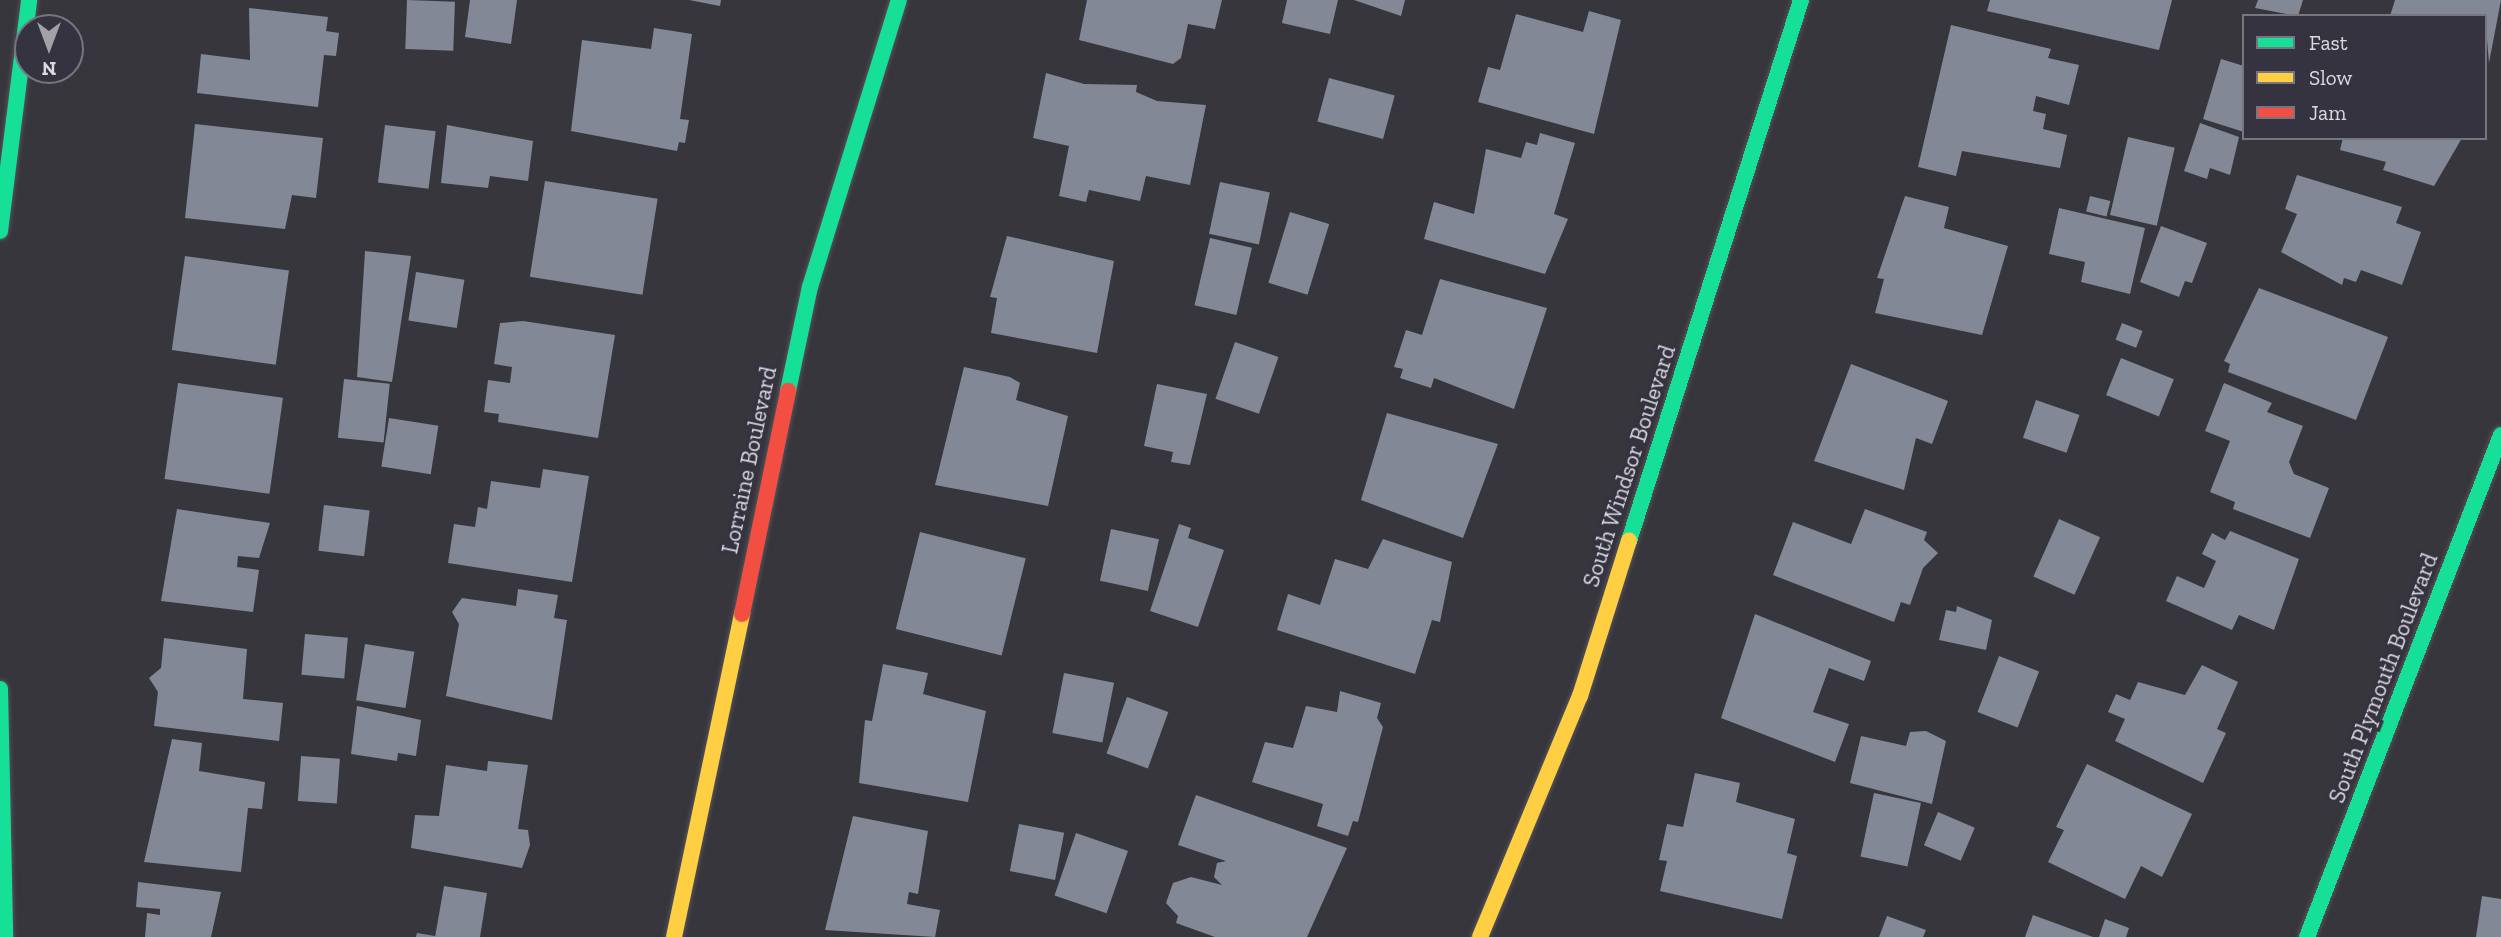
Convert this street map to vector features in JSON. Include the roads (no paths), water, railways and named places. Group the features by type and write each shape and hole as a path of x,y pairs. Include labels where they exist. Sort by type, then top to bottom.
{"street":[{"path":"0,231 29,0"},
{"name":"Lorraine Boulevard","path":"674,937 810,287 899,0"},
{"name":"South Windsor Boulevard","path":"1480,937 1580,696 1801,0"},
{"name":"South Plymouth Boulevard","path":"2307,937 2501,435"},
{"path":"0,689 5,937"}]}
